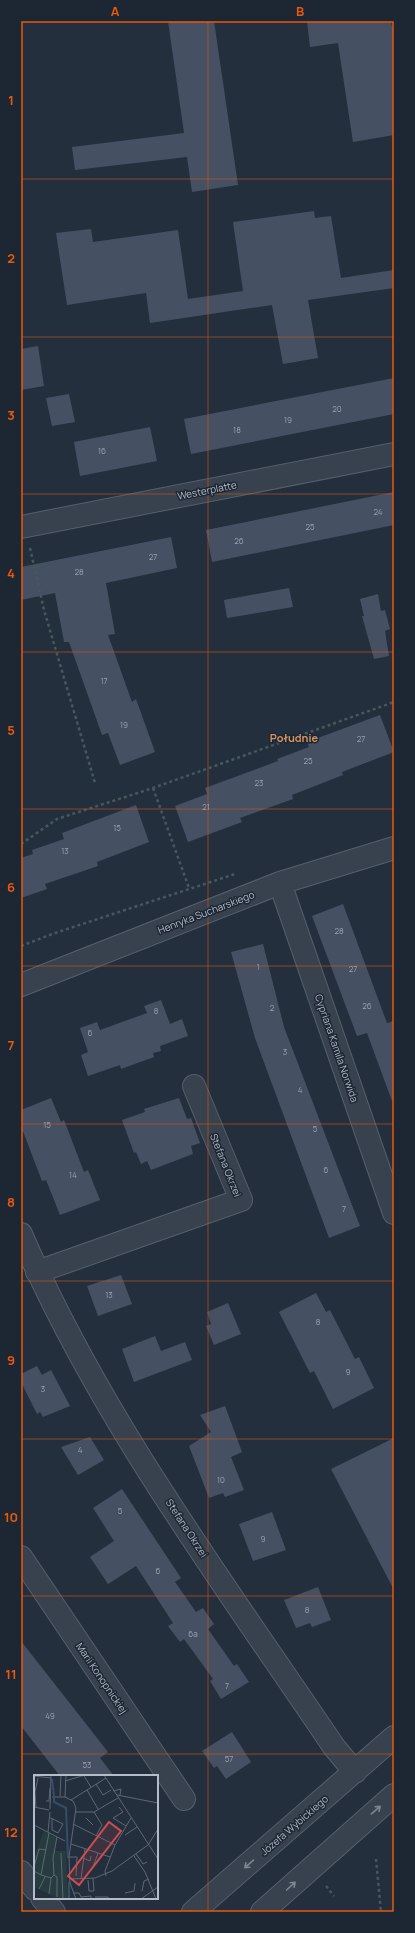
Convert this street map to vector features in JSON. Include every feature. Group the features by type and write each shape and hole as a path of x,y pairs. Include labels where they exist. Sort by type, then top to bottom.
{"street":[{"name":"Westerplatte","path":"23,526 394,454"},
{"name":"Henryka Sucharskiego","path":"21,985 280,883 394,848"},
{"name":"Cypriana Kamila Norwida","path":"280,883 394,1213"},
{"name":"Stefana Okrzei","path":"37,1272 241,1200 194,1086"},
{"name":"Stefana Okrzei","path":"21,1234 37,1272 87,1368 140,1457 334,1747 355,1772"},
{"name":"Marii Konopnickiej","path":"21,1556 184,1799"},
{"name":"Józefa Wybickiego","path":"193,1912 394,1737"},
{"path":"262,1912 394,1795"},
{"path":"21,1872 34,1888"},
{"path":"43,1899 54,1912"}],"path":[{"path":"23,526 44,610 94,783"},
{"path":"21,844 57,819 154,788 394,702"},
{"path":"154,788 189,888"},
{"path":"21,946 189,888 242,872"},
{"path":"376,1859 380,1912"}],"building":[{"path":"168,21 214,21 238,185 192,192 187,157 75,170 72,147 184,133"},
{"path":"307,21 391,21 394,38 394,135 353,142 338,43 310,47"},
{"path":"314,211 315,218 331,216 341,278 394,270 394,288 308,300 318,358 283,364 272,305 150,323 146,293 67,305 56,233 91,229 93,242 178,230 188,299 243,291 233,222"},
{"path":"38,346 44,386 21,390 21,349"},
{"path":"394,378 394,414 191,454 184,419"},
{"path":"69,394 75,422 52,426 46,398"},
{"path":"150,427 157,461 80,476 74,442"},
{"path":"394,492 394,525 212,562 206,530"},
{"path":"171,537 177,568 106,583 115,634 108,635 132,702 136,699 155,752 120,765 108,733 102,735 69,642 64,642 55,593 21,600 21,567"},
{"path":"289,588 293,607 227,618 224,600"},
{"path":"378,594 381,611 385,610 390,629 385,631 389,656 374,659 362,616 364,616 360,599"},
{"path":"380,715 394,752 342,772 343,775 292,795 293,799 240,818 242,822 188,842 175,806 207,794 205,788 278,761 277,759 309,747 307,742"},
{"path":"136,805 149,842 97,862 98,866 45,884 47,889 21,898 21,858 33,854 32,850 64,839 62,833"},
{"path":"343,904 387,1023 394,1021 394,1100 392,1101 367,1033 357,1036 312,916"},
{"path":"263,944 284,1027 360,1226 329,1238 255,1038 231,952"},
{"path":"161,1000 170,1024 182,1019 188,1036 160,1046 161,1051 153,1053 154,1057 121,1069 120,1065 88,1076 81,1055 88,1052 80,1028 97,1022 100,1030 147,1013 144,1006"},
{"path":"51,1098 61,1122 64,1120 84,1172 88,1170 100,1200 60,1215 46,1180 42,1181 21,1126 21,1110"},
{"path":"179,1098 187,1119 191,1118 200,1143 191,1146 193,1154 151,1170 147,1161 141,1164 136,1152 134,1153 122,1120 145,1112 144,1109"},
{"path":"121,1275 132,1304 98,1316 87,1286"},
{"path":"316,1293 326,1312 330,1310 355,1359 359,1357 374,1388 333,1409 314,1371 310,1373 279,1312"},
{"path":"228,1303 241,1334 214,1345 206,1326 211,1324 207,1312"},
{"path":"155,1336 161,1351 185,1342 192,1360 134,1382 122,1349"},
{"path":"37,1366 42,1375 51,1370 70,1406 43,1417 40,1412 37,1414 21,1382 21,1374"},
{"path":"225,1406 242,1452 231,1457 244,1490 225,1497 223,1493 209,1498 189,1446 211,1432 200,1415"},
{"path":"90,1437 104,1460 78,1475 61,1447"},
{"path":"394,1438 394,1590 331,1469"},
{"path":"122,1489 181,1578 175,1582 196,1612 203,1608 214,1624 208,1629 234,1666 237,1664 249,1682 221,1699 210,1681 213,1679 184,1639 180,1642 168,1626 173,1623 136,1566 108,1584 90,1557 114,1541 93,1508"},
{"path":"272,1512 286,1550 253,1561 239,1524"},
{"path":"318,1587 331,1620 312,1627 310,1623 296,1628 284,1600"},
{"path":"21,1641 108,1752 100,1758 113,1775 59,1775 21,1726"},
{"path":"232,1732 251,1762 226,1779 217,1766 214,1768 202,1751"}],"district":[{"name":"Południe","path":"294,738"}]}
